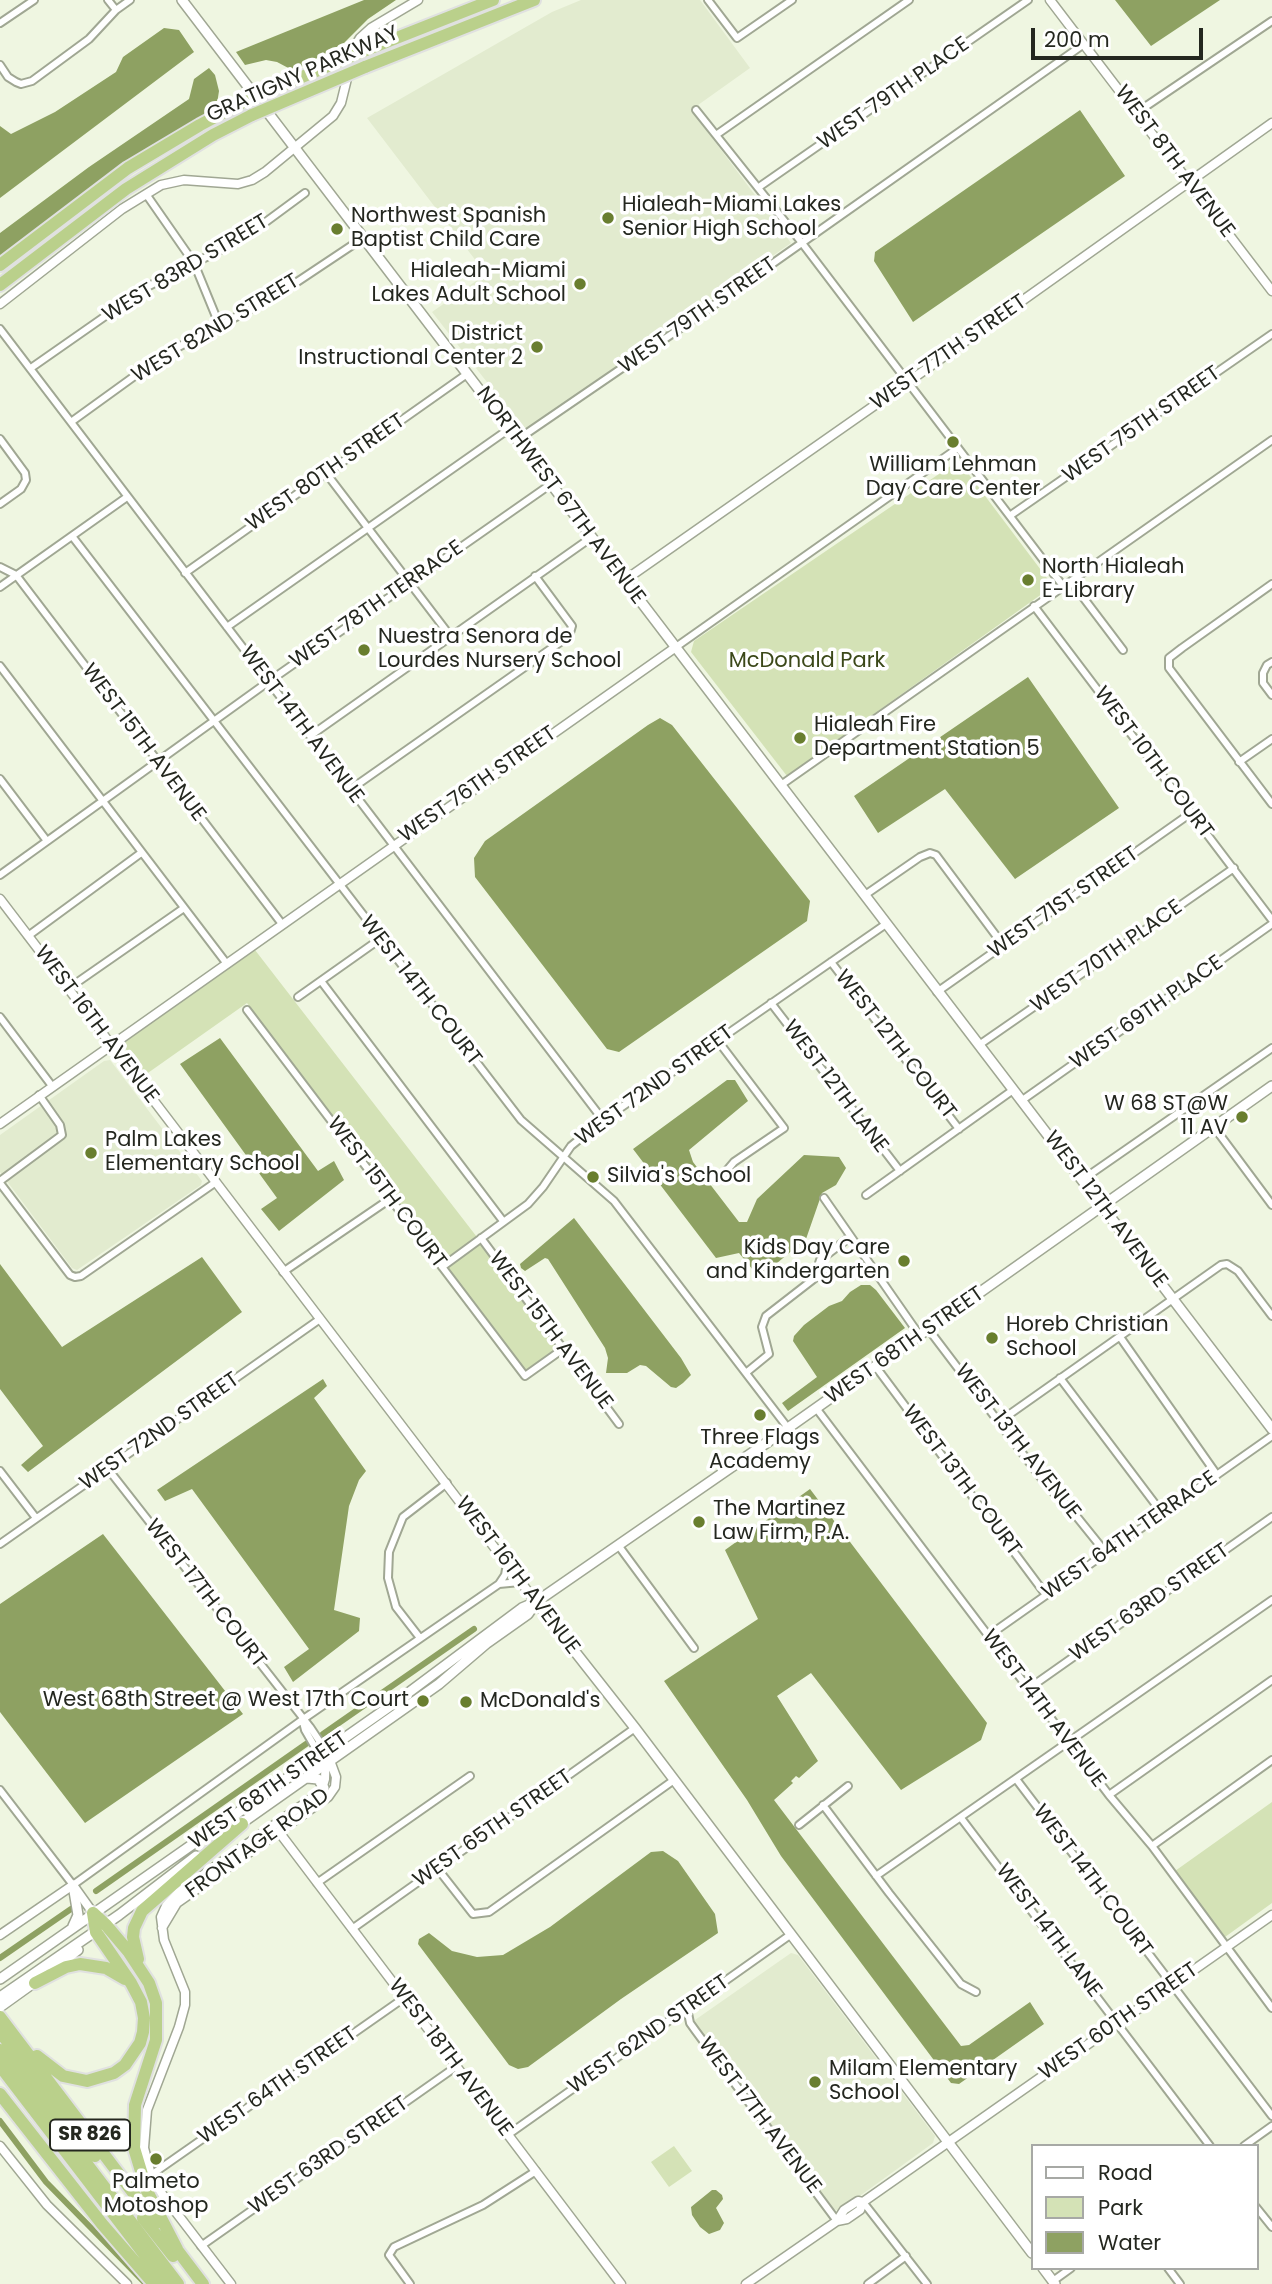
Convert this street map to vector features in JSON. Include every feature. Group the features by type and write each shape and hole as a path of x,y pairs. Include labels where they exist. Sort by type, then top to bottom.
{"highway":[{"name":"GRATIGNY PARKWAY","path":"0,265 128,168 200,125 245,101 492,0"},
{"name":"GRATIGNY PARKWAY","path":"0,285 126,189 183,153 252,115 534,0"},
{"path":"142,1973 133,1937 142,1911 242,1824"},
{"path":"1,2023 42,2061 63,2076 88,2081 101,2078 125,2065 134,2054 143,2032 141,2002 93,1913"},
{"path":"101,1928 142,1973 153,1993 158,2028 152,2056 135,2105 134,2148 144,2184 177,2249"},
{"path":"34,1983 66,1967 92,1964 106,1968 131,1983"},
{"path":"1,2023 194,2284"},
{"name":"SR 826","path":"1,2023 203,2284"},
{"path":"0,2050 178,2284"},
{"name":"SR 826","path":"0,2066 167,2284"},
{"path":"0,2094 102,2224 154,2284"}],"main road":[{"name":"NORTHWEST 67TH AVENUE","path":"182,0 937,992"},
{"name":"WEST 12TH AVENUE","path":"937,992 1272,1429"},
{"name":"WEST 68TH STREET","path":"0,1979 413,1690 489,1631 522,1608 536,1602 788,1428 1214,1127 1270,1091"},
{"name":"WEST 68TH STREET","path":"0,1997 101,1928 439,1684 487,1643 528,1614 536,1602"},
{"name":"WEST 16TH AVENUE","path":"536,1602 635,1728 1030,2250"},
{"path":"307,1778 318,1779 324,1788"},
{"path":"71,1928 78,1915 73,1885"},
{"name":"WEST 68TH STREET","path":"0,2007 92,1939 101,1928"}],"street":[{"path":"0,23 34,0"},
{"path":"108,0 116,10"},
{"path":"0,65 8,77 16,82 21,84 32,80 89,39 116,10 130,0"},
{"path":"0,304 122,209 161,185 173,181 238,184 252,180 333,116 341,103 355,46 360,38 371,28 418,0"},
{"path":"708,0 737,38 789,1"},
{"path":"716,135 909,0"},
{"name":"WEST 79TH PLACE","path":"759,187 1028,0"},
{"name":"WEST 8TH AVENUE","path":"1050,0 1272,291"},
{"path":"1136,113 1271,21"},
{"name":"WEST 79TH STREET","path":"517,440 626,367 1084,44"},
{"path":"696,110 759,187 1012,515 1063,586"},
{"name":"WEST 77TH STREET","path":"625,580 1272,123"},
{"name":"WEST 83RD STREET","path":"31,368 147,287 244,238 305,193"},
{"path":"146,194 194,263 219,324"},
{"name":"WEST 82ND STREET","path":"71,422 165,354 276,296 362,238"},
{"name":"WEST 14TH AVENUE","path":"0,329 603,1120"},
{"name":"WEST 75TH STREET","path":"1012,515 1272,334"},
{"name":"WEST 80TH STREET","path":"185,573 467,374"},
{"path":"227,626 509,429"},
{"path":"0,439 25,473 26,480 20,489 0,504"},
{"path":"781,785 1272,440"},
{"name":"WEST 76TH STREET","path":"0,1124 958,448"},
{"path":"326,472 451,637"},
{"name":"WEST 78TH TERRACE","path":"0,875 268,682 551,484"},
{"path":"0,587 127,497"},
{"name":"WEST 14TH COURT","path":"72,536 521,1120 614,1201 788,1428"},
{"path":"310,736 592,537"},
{"name":"WEST 15TH AVENUE","path":"0,567 16,575 282,924"},
{"path":"351,789 569,636 572,626 535,576"},
{"path":"1063,586 1073,584 1123,650"},
{"path":"1272,584 1169,658 1169,668 1174,676 1272,804"},
{"name":"WEST 10TH COURT","path":"1034,606 1272,922"},
{"path":"1272,662 1266,666 1263,673 1263,683 1272,695"},
{"path":"0,666 228,964"},
{"path":"1239,762 1272,738"},
{"path":"0,779 47,841"},
{"name":"WEST 71ST STREET","path":"937,992 1191,813"},
{"path":"28,936 141,853"},
{"path":"865,895 920,857 930,853 936,855 1003,946"},
{"name":"WEST 70TH PLACE","path":"979,1045 1234,869"},
{"name":"WEST 16TH AVENUE","path":"0,899 536,1602"},
{"path":"69,988 184,908"},
{"name":"WEST 69TH PLACE","path":"1021,1101 1272,922"},
{"name":"WEST 72ND STREET","path":"442,1267 528,1204 570,1146 603,1120 886,924"},
{"path":"298,997 380,939"},
{"name":"WEST 12TH COURT","path":"831,962 959,1129"},
{"name":"WEST 15TH AVENUE","path":"321,981 503,1221"},
{"name":"WEST 12TH LANE","path":"771,1003 900,1171"},
{"name":"WEST 15TH COURT","path":"247,1010 525,1376 563,1349"},
{"path":"0,1017 52,1086"},
{"path":"718,1041 783,1128 734,1162 723,1175"},
{"path":"1082,1180 1272,1048"},
{"path":"866,1195 1013,1090"},
{"path":"39,1095 60,1125 62,1135 1,1186 70,1275 81,1276 216,1182"},
{"path":"1214,1127 1272,1205"},
{"path":"824,1198 920,1336"},
{"path":"284,1272 390,1199"},
{"path":"747,1372 769,1354 762,1327 766,1316 824,1270 819,1264 820,1259 850,1237"},
{"name":"WEST 15TH AVENUE","path":"481,1238 619,1424"},
{"path":"1000,1421 1221,1265 1227,1264 1238,1271 1272,1316"},
{"name":"WEST 72ND STREET","path":"1,1541 320,1319"},
{"name":"WEST 13TH AVENUE","path":"929,1330 1048,1487 1073,1512 1106,1553"},
{"path":"1120,1337 1217,1475"},
{"name":"WEST 13TH COURT","path":"876,1367 1046,1595"},
{"path":"1060,1378 1162,1513"},
{"name":"WEST 14TH AVENUE","path":"816,1408 1109,1795 1152,1846 1272,2008"},
{"name":"WEST 64TH TERRACE","path":"988,1636 1272,1436"},
{"name":"WEST 17TH COURT","path":"108,1469 326,1751"},
{"path":"0,1471 36,1518"},
{"path":"420,1638 396,1607 388,1578 390,1552 403,1517 447,1483"},
{"name":"WEST 63RD STREET","path":"1028,1689 1272,1517"},
{"path":"618,1545 694,1648"},
{"path":"499,1584 505,1575 507,1564"},
{"name":"WEST 68TH STREET","path":"0,1935 302,1720 499,1584 520,1582"},
{"path":"876,1876 1272,1600"},
{"path":"1109,1795 1272,1680"},
{"name":"WEST 17TH COURT","path":"302,1720 316,1749 306,1765"},
{"name":"WEST 65TH STREET","path":"352,1929 635,1728"},
{"path":"324,1788 328,1763 326,1751"},
{"path":"1152,1846 1272,1760"},
{"name":"FRONTAGE ROAD","path":"162,1928 177,1903 322,1802 335,1787 336,1777 328,1763"},
{"path":"317,1884 470,1776"},
{"name":"WEST 14TH COURT","path":"1016,1779 1272,2116"},
{"path":"437,1868 473,1914 489,1912 674,1780"},
{"path":"799,1825 848,1786"},
{"name":"FRONTAGE ROAD","path":"162,1928 161,1917 171,1898 324,1788"},
{"path":"0,1790 93,1913"},
{"path":"823,1805 961,1984 976,1992"},
{"path":"279,1832 284,1818"},
{"name":"WEST 14TH LANE","path":"961,1818 1209,2144"},
{"name":"WEST 18TH AVENUE","path":"279,1832 621,2284"},
{"name":"WEST 60TH STREET","path":"746,2284 837,2221 844,2210 858,2201 863,2202 949,2143 1272,1915"},
{"path":"162,1928 164,1940 185,1992 185,2005 147,2110 144,2148 151,2175 162,2194 231,2284"},
{"name":"WEST 62ND STREET","path":"509,2134 790,1935"},
{"name":"WEST 64TH STREET","path":"151,2175 404,1997"},
{"name":"WEST 17TH AVENUE","path":"687,2007 695,2030 837,2221"},
{"name":"WEST 63RD STREET","path":"201,2246 457,2066"},
{"path":"1247,2144 1272,2126"},
{"path":"0,2146 54,2212 127,2284"},
{"path":"410,2284 389,2255 394,2247 483,2205 536,2171"},
{"path":"863,2202 927,2284"},
{"path":"1258,2210 1272,2227"},
{"path":"867,2284 906,2256"},
{"path":"1054,2283 1069,2270"},
{"path":"1168,2284 1178,2281"}],"shaded area":[{"name":"Hialeah-Miami Lakes Senior High School","path":"581,0 700,0 750,68 691,110 791,243 527,429 523,428 432,312 486,274 367,118 552,12"},
{"name":"Palm Lakes Elementary School","path":"110,1060 202,1181 201,1185 77,1270 72,1268 0,1172 0,1135 104,1061"},
{"name":"Milam Elementary School","path":"791,1953 798,1955 935,2136 933,2143 839,2211 833,2209 694,2023"}],"green space":[{"name":"McDonald Park","path":"955,463 961,464 1053,586 787,776 691,652 694,641"},
{"path":"255,950 562,1347 525,1376 247,1003 145,1075 122,1044"},
{"path":"1272,1802 1272,1903 1225,1937 1175,1871"},
{"path":"674,2146 692,2171 669,2187 651,2162"}],"water":[{"path":"364,0 396,0 368,19 344,43 294,71 277,62 266,60 245,65 236,52"},
{"path":"1115,0 1220,0 1151,46"},
{"path":"164,28 179,30 194,52 0,198 0,126 11,134 55,112 116,72 123,57"},
{"path":"209,68 215,75 219,91 216,110 97,184 0,257 0,233 89,167 189,99 194,79"},
{"path":"1080,110 1125,176 913,322 874,261 875,252"},
{"path":"1028,677 1119,808 1015,879 945,789 878,833 854,796"},
{"path":"660,718 672,725 810,901 807,921 619,1052 607,1049 475,877 474,858 485,841"},
{"path":"220,1038 318,1171 334,1161 344,1180 279,1231 261,1209 277,1198 180,1064"},
{"path":"727,1080 735,1080 748,1101 689,1150 693,1162 739,1222 747,1222 757,1199 804,1155 839,1157 846,1168 836,1185 822,1193 806,1239 765,1273 753,1270 739,1253 716,1258 633,1149"},
{"path":"574,1218 681,1358 691,1375 676,1388 671,1387 646,1366 640,1365 627,1373 606,1373 608,1358 605,1348 548,1259 545,1258 525,1271 521,1268 520,1264"},
{"path":"202,1257 242,1312 28,1472 21,1465 43,1446 0,1389 0,1264 62,1347"},
{"path":"861,1285 870,1285 876,1290 905,1328 788,1411 782,1403 817,1377 793,1341 794,1336 804,1325 829,1306 842,1301"},
{"path":"323,1379 327,1386 314,1398 366,1471 359,1480 349,1506 334,1610 360,1618 359,1631 293,1682 284,1667 309,1649 192,1489 165,1501 157,1490"},
{"path":"810,1489 987,1723 981,1740 901,1790 811,1673 777,1696 818,1761 799,1778 796,1776 791,1781 793,1783 774,1800 961,2046 969,2045 1030,2002 1044,2024 959,2084 951,2083 781,1856 747,1800 664,1681 758,1619 725,1550"},
{"path":"103,1534 243,1714 85,1823 0,1712 0,1604"},
{"path":"663,1851 678,1861 715,1914 718,1933 528,2067 518,2069 509,2065 418,1944 419,1939 429,1933 452,1951 477,1957 503,1955 550,1927 651,1852"},
{"path":"712,2190 722,2195 723,2199 716,2208 724,2223 720,2230 709,2234 692,2215 691,2207"}],"waterway":[{"path":"323,1734 474,1629"},
{"path":"96,1891 306,1744"},
{"path":"0,1958 71,1909"},
{"path":"0,2121 46,2182 146,2284"}],"place":[{"name":"Hialeah-Miami Lakes Senior High School","path":"608,218"},
{"name":"Northwest Spanish Baptist Child Care","path":"337,229"},
{"name":"Hialeah-Miami Lakes Adult School","path":"580,284"},
{"name":"District Instructional Center 2","path":"537,347"},
{"name":"William Lehman Day Care Center","path":"953,442"},
{"name":"North Hialeah E-Library","path":"1028,580"},
{"name":"Nuestra Senora de Lourdes Nursery School","path":"364,650"},
{"name":"Hialeah Fire Department Station 5","path":"800,738"},
{"name":"W 68 ST@W 11 AV","path":"1242,1117"},
{"name":"Palm Lakes Elementary School","path":"91,1153"},
{"name":"Silvia's School","path":"593,1177"},
{"name":"Kids Day Care and Kindergarten","path":"904,1261"},
{"name":"Horeb Christian School","path":"992,1338"},
{"name":"Three Flags Academy","path":"760,1415"},
{"name":"The Martinez Law Firm, P.A.","path":"699,1522"},
{"name":"West 68th Street @ West 17th Court","path":"423,1701"},
{"name":"McDonald's","path":"466,1702"},
{"name":"Milam Elementary School","path":"815,2082"},
{"name":"Palmeto Motoshop","path":"156,2159"}]}
